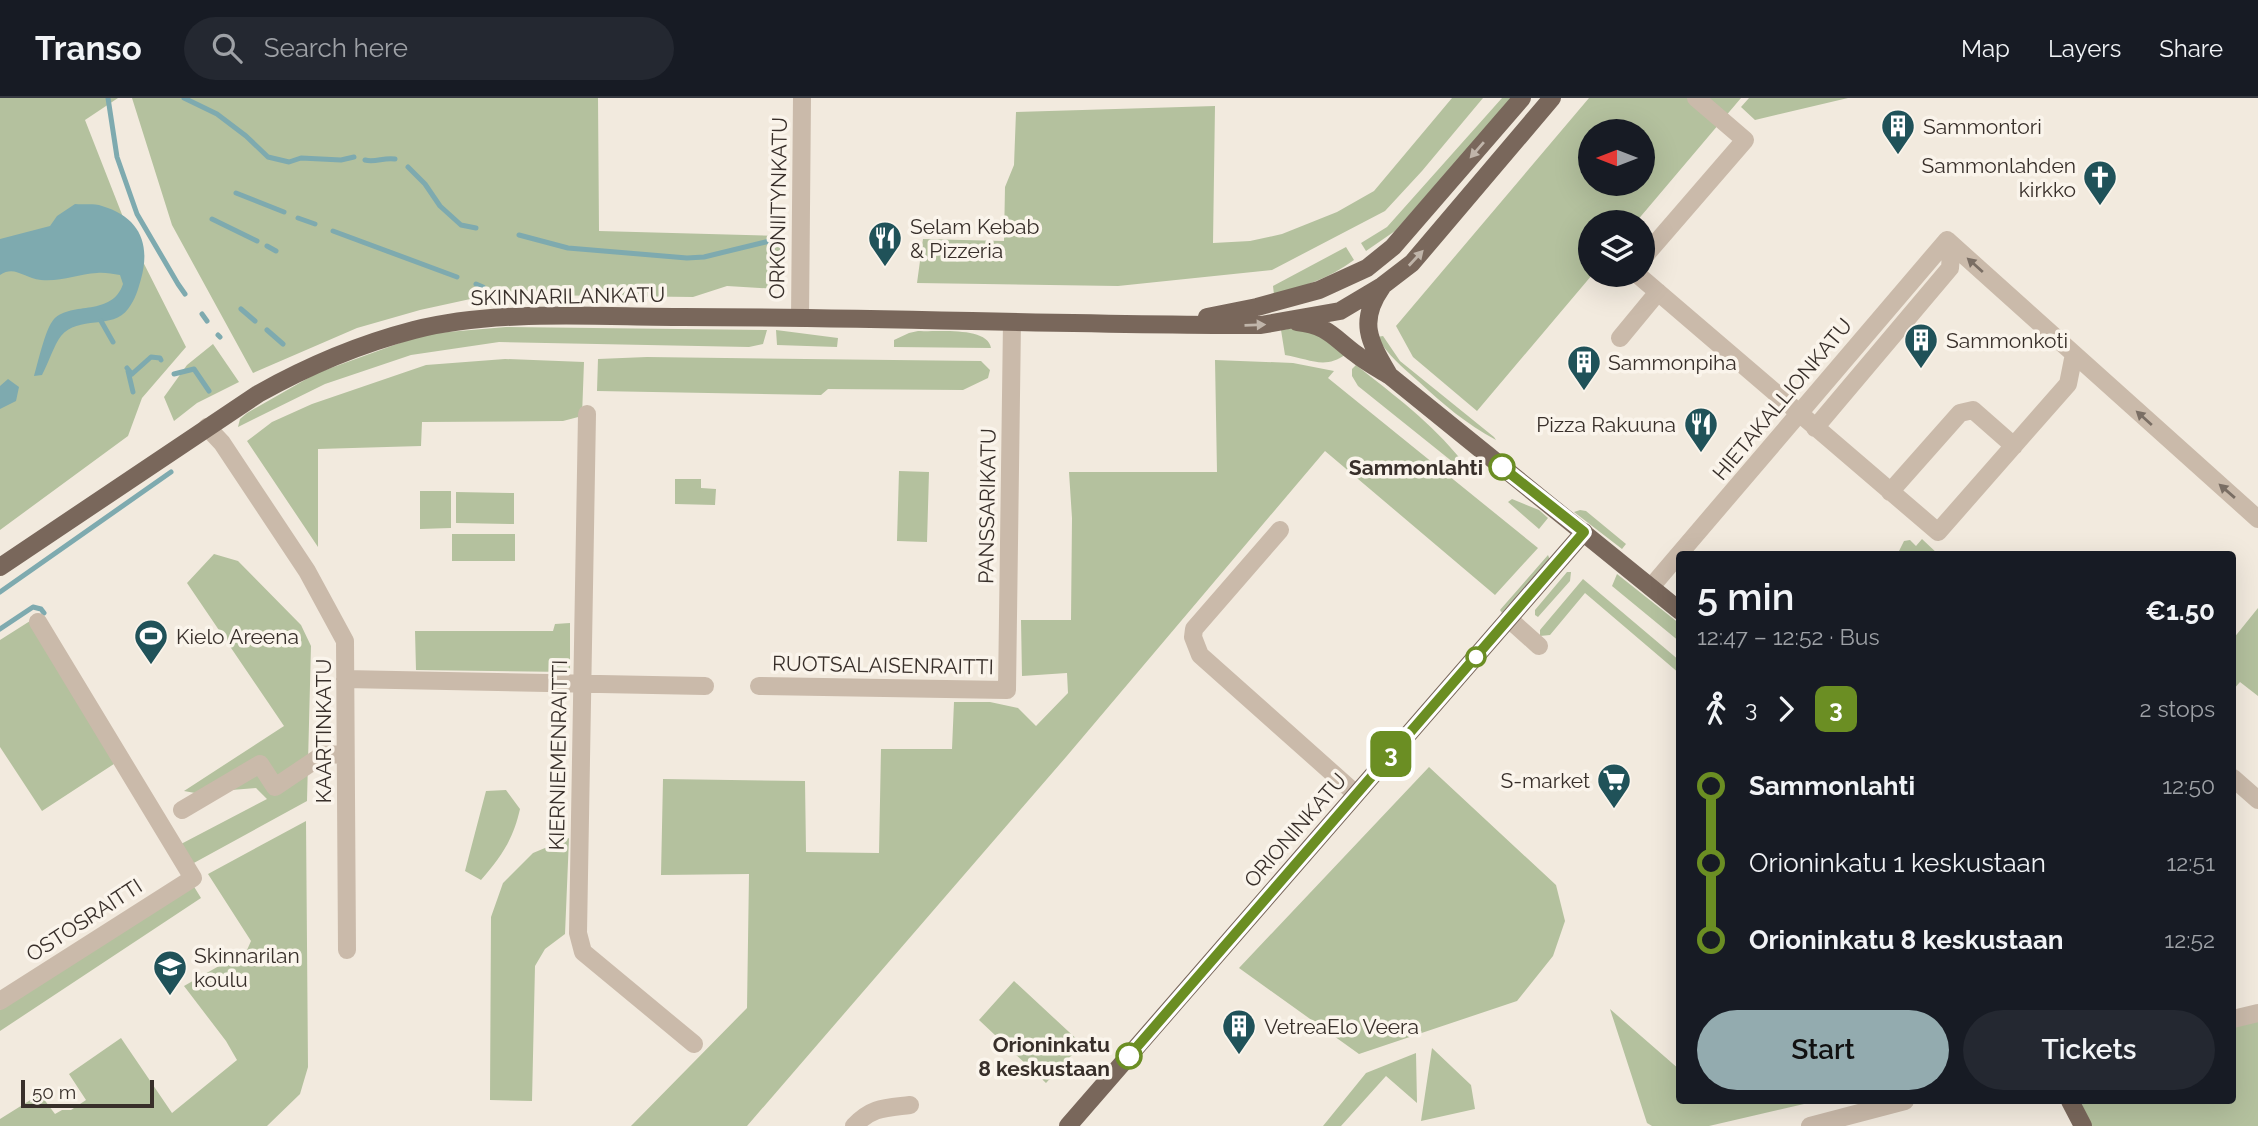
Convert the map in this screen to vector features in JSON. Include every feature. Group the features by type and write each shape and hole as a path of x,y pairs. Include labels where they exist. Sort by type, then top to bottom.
{"main road":[{"name":"SKINNARILANKATU","path":"1163,325 1257,307 1306,294 1367,268 1393,247 1522,98"},
{"name":"SKINNARILANKATU","path":"0,568 207,427 294,374 414,330 460,321 514,317 800,318 1261,325 1336,310 1382,286 1412,263 1552,98"},
{"path":"1340,339 1334,325 1336,310 1349,285 1367,268"},
{"path":"1369,339 1368,314 1382,286"},
{"path":"1306,294 1336,310 1369,339 1390,376"},
{"path":"1290,321 1310,323 1326,330 1355,354 1390,376 1676,608"},
{"name":"ORIONINKATU","path":"1068,1126 1584,532"},
{"path":"2071,1104 2082,1126"}],"street":[{"name":"ORKONIITYNKATU","path":"800,318 802,98"},
{"path":"1655,244 1745,140 1696,98"},
{"path":"1945,242 2258,519"},
{"path":"1815,428 1950,268 1951,254 1945,242"},
{"name":"HIETAKALLIONKATU","path":"1681,551 1945,242"},
{"path":"1652,287 1938,532 2068,384 2074,354"},
{"path":"1620,338 1658,292"},
{"name":"PANSSARIKATU","path":"1007,690 1012,322"},
{"path":"1890,492 1960,413 1973,410 2014,446"},
{"name":"KIERNIEMENRAITTI","path":"587,414 578,933 583,952 694,1044"},
{"name":"KAARTINKATU","path":"207,427 222,443 307,571 345,641 346,950"},
{"path":"1280,530 1194,629 1193,637 1200,655 1356,794"},
{"name":"HIETAKALLIONKATU","path":"1651,587 1676,557"},
{"path":"1508,619 1539,646"},
{"name":"OSTOSRAITTI","path":"0,1001 193,878 103,722 38,622"},
{"path":"345,679 705,686"},
{"name":"RUOTSALAISENRAITTI","path":"759,686 1007,690"},
{"path":"182,810 260,764 275,787 324,754 345,755"},
{"path":"2236,781 2258,800"},
{"path":"2236,1018 2258,1013"},
{"path":"854,1126 866,1114 910,1105"},
{"path":"1812,1126 1870,1105"}],"green space":[{"path":"0,98 118,98 85,120 132,240 186,347 142,398 128,436 0,530"},
{"path":"132,98 598,98 599,231 783,236 777,289 727,286 693,297 528,295 507,291 420,310 357,328 253,373 172,225"},
{"path":"1452,98 1483,98 1385,211 1272,270 1118,286 917,283 923,239 1004,241 1005,187 1014,165 1016,112 1215,106 1213,243 1250,241 1282,234 1337,212 1374,191"},
{"path":"1502,98 1512,98 1395,231 1366,251 1361,243 1387,227"},
{"path":"1589,98 1741,98 1646,210 1578,210 1578,287 1582,287 1477,411 1413,357 1396,326"},
{"path":"1749,98 1848,98 1755,120 1741,107"},
{"path":"1346,247 1354,260 1345,266 1316,281 1274,295 1273,286"},
{"path":"506,327 767,330 763,344 749,347 499,342 411,355 325,384 238,427 240,419 247,413 317,373 408,340 436,333"},
{"path":"1308,329 1346,354 1324,362 1285,355 1281,330"},
{"path":"776,330 838,338 837,347 777,345"},
{"path":"918,331 971,333 988,341 991,348 894,347 894,340"},
{"path":"1383,336 1400,361 1496,440 1455,413 1406,371 1377,337"},
{"path":"213,344 239,382 197,403 174,421 164,397 187,365"},
{"path":"647,357 981,361 990,370 988,378 963,390 828,389 821,395 597,391 598,359"},
{"path":"505,359 584,362 582,416 563,421 422,422 421,446 318,449 318,547 247,441 272,422 312,404 426,365"},
{"path":"1215,360 1293,363 1334,371 1328,378 1538,548 1495,595 1325,451 1066,757 747,1126 631,1126 747,1008 749,874 661,875 663,779 805,781 806,852 879,853 881,749 952,749 954,702 990,702 1018,708 1036,726 1068,693 1067,673 1022,676 1021,620 1071,620 1072,518 1069,472 1217,472"},
{"path":"1356,365 1438,434 1462,461 1459,467 1358,386 1352,376 1352,369"},
{"path":"899,471 929,472 927,542 897,541"},
{"path":"675,479 701,479 701,488 716,489 715,505 675,504"},
{"path":"420,491 451,491 451,528 420,529"},
{"path":"456,492 514,493 514,524 456,523"},
{"path":"1512,499 1539,510 1548,518 1539,529 1508,502"},
{"path":"1586,511 1626,544 1622,549 1574,512"},
{"path":"452,534 515,534 515,561 452,561"},
{"path":"1922,539 1935,551 1899,551 1904,541 1910,540 1916,546"},
{"path":"214,554 238,561 301,625 311,646 307,801 192,864 181,844 267,799 256,788 195,793 184,791 284,726 187,583"},
{"path":"1548,555 1550,560 1502,613 1500,610"},
{"path":"1567,572 1571,572 1570,581 1538,617 1535,615 1535,610"},
{"path":"1617,574 1676,621 1676,639 1612,586"},
{"path":"1583,579 1676,658 1676,671 1585,593 1550,635 1540,636 1540,630"},
{"path":"2258,608 2258,696 2240,682 2236,687 2236,635"},
{"path":"30,621 120,760 42,811 0,747 0,640"},
{"path":"570,623 570,672 416,670 415,631 553,631 555,624"},
{"path":"1429,767 1556,885 1565,921 1553,956 1517,1001 1359,1054 1239,968"},
{"path":"506,790 520,809 517,820 505,848 481,880 465,871 486,791"},
{"path":"306,821 308,1067 300,1094 267,1126 0,1126 0,1119 40,1094 55,1114 62,1110 71,1110 86,1100 69,1074 121,1038 172,1113 237,1060 226,1041 184,986 247,950 251,941 208,874"},
{"path":"569,838 565,934 545,949 535,966 532,1101 490,1100 491,917 503,883 533,853"},
{"path":"193,885 201,898 0,1031 0,1010"},
{"path":"1014,981 1082,1044 1046,1083 979,1020"},
{"path":"1610,1009 1676,1067 1676,1104 1804,1104 1709,1126 1652,1126 1647,1123"},
{"path":"2258,1013 2258,1126 2092,1126 2081,1104 2236,1104 2236,1018"},
{"path":"1432,1048 1471,1085 1475,1109 1421,1121"},
{"path":"1416,1053 1417,1103 1386,1076 1341,1126 1323,1126 1366,1073"}],"water":[{"path":"75,204 102,206 115,211 133,224 143,243 144,266 141,279 133,302 122,315 68,330 58,340 42,375 34,376 45,338 54,319 71,311 110,301 118,294 123,284 120,275 105,273 48,280 10,271 0,275 0,239 50,226 57,216"},
{"path":"8,379 19,387 16,401 0,409 0,386"}],"waterway":[{"path":"108,98 117,157 137,214 185,294"},
{"path":"184,98 217,114 268,157 289,162 301,158 341,160 354,157"},
{"path":"365,160 395,159"},
{"path":"408,167 425,184 440,206 461,225 476,228"},
{"path":"236,193 284,212"},
{"path":"298,218 315,224"},
{"path":"212,219 257,241"},
{"path":"333,231 457,277"},
{"path":"519,235 568,248 687,258 704,257 778,239"},
{"path":"267,246 276,251"},
{"path":"476,284 483,287"},
{"path":"241,309 255,321"},
{"path":"202,314 207,321"},
{"path":"101,321 113,342"},
{"path":"267,330 283,344"},
{"path":"127,368 132,374 151,357 161,360"},
{"path":"174,374 194,369 209,391"},
{"path":"128,371 133,392"},
{"path":"0,592 171,472"},
{"path":"0,629 33,607 44,613"}],"bus line":[{"name":"3","path":"1129,1056 1584,532 1502,467"}],"place":[{"name":"Sammontori","path":"1898,156"},
{"name":"Sammonlahden kirkko","path":"2100,207"},
{"name":"Selam Kebab & Pizzeria","path":"885,268"},
{"name":"Sammonkoti","path":"1921,370"},
{"name":"Sammonpiha","path":"1584,392"},
{"name":"Pizza Rakuuna","path":"1701,454"},
{"name":"Sammonlahti","path":"1502,467"},
{"name":"Kielo Areena","path":"151,666"},
{"name":"S-market","path":"1614,810"},
{"name":"Skinnarilan koulu","path":"170,997"},
{"name":"Orioninkatu 8 keskustaan","path":"1129,1056"},
{"name":"VetreaElo Veera","path":"1239,1056"}]}
